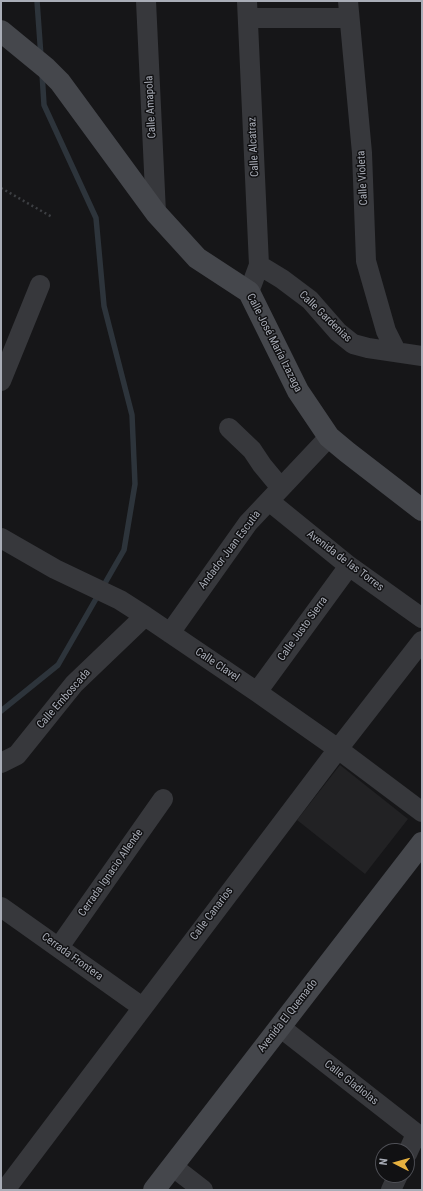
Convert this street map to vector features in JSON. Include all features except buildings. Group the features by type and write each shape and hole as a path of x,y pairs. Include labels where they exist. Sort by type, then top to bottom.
{"street":[{"name":"Calle Amapola","path":"146,1 156,213"},
{"path":"247,10 349,9"},
{"name":"Calle Violeta","path":"349,9 362,153 366,260 386,331 396,351"},
{"name":"Calle Alcatraz","path":"247,10 259,265 249,292"},
{"name":"Calle José María Izazaga","path":"1,31 46,68 60,82 156,213 197,258 249,292 298,392 328,437 422,510"},
{"name":"Calle Gardenias","path":"259,265 282,279 310,300 338,332 353,344 368,348 422,356"},
{"path":"1,381 40,285"},
{"name":"Avenida de las Torres","path":"229,428 252,450 262,466 275,494 349,566 422,618"},
{"name":"Andador Juan Escutia","path":"170,633 248,523 328,437"},
{"name":"Calle Clavel","path":"1,538 55,569 120,600 145,616 338,749 422,812"},
{"name":"Calle Justo Sierra","path":"257,692 349,566"},
{"name":"Calle Emboscada","path":"1,763 18,755 74,684 145,616"},
{"name":"Calle Canarios","path":"5,1190 142,1007 422,640"},
{"name":"Cerrada Ignacio Allende","path":"59,948 163,799"},
{"name":"Avenida El Quemado","path":"154,1190 422,843"},
{"name":"Cerrada Frontera","path":"1,907 142,1007"},
{"name":"Calle Gladiolas","path":"280,1027 419,1136"},
{"path":"172,1166 204,1190"}],"path":[{"path":"1,188 52,216"}],"shaded area":[{"path":"340,765 408,819 365,874 297,820"}],"waterway":[{"path":"37,1 41,57"},
{"path":"1,711 58,665 124,550 135,484 132,415 104,306 96,218 44,105 42,73"}]}
